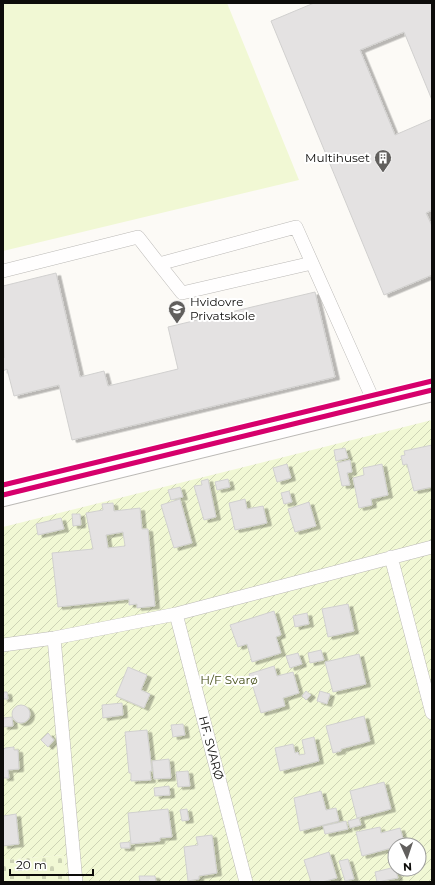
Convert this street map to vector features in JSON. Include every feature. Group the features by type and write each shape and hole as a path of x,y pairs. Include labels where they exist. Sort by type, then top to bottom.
{"street":[{"path":"3,495 432,390"}],"lane":[{"path":"159,264 296,227 375,404"},
{"path":"3,272 138,237 182,293 312,263"},
{"path":"3,645 54,638 176,614 432,547"},
{"path":"391,557 432,713"},
{"name":"HF. SVARØ","path":"176,614 246,882"},
{"path":"54,638 76,882"}],"green space":[{"path":"3,3 227,3 299,180 3,251"},
{"name":"H/F Svarø","path":"432,420 432,882 66,882 64,855 3,860 3,527"},
{"path":"64,855 66,882 3,882 3,860"}],"building":[{"name":"Multihuset","path":"314,3 432,3 432,100 404,32 360,50 395,135 432,119 432,210 426,213 432,226 432,275 384,295 271,21"},
{"path":"56,273 80,377 104,371 108,386 178,369 168,327 315,292 335,377 72,440 59,385 14,396 7,369 3,371 3,286"},
{"path":"432,445 432,487 414,491 407,464 403,465 401,456 405,455 404,451"},
{"path":"345,448 348,458 336,461 334,450"},
{"path":"350,460 352,472 347,473 350,485 342,486 337,463"},
{"path":"287,464 291,478 277,482 273,468"},
{"path":"382,464 388,495 371,499 372,505 359,508 353,478 364,475 363,468"},
{"path":"208,479 216,517 204,520 194,486 202,485 201,481"},
{"path":"228,479 230,487 217,490 215,482"},
{"path":"180,487 183,497 171,500 168,490"},
{"path":"289,491 292,502 284,504 281,493"},
{"path":"180,499 192,543 174,548 161,505"},
{"path":"245,499 247,509 263,506 267,523 235,530 229,503"},
{"path":"309,502 316,526 295,532 288,509"},
{"path":"113,503 114,511 140,508 142,529 148,529 155,606 137,608 137,604 129,605 129,599 58,607 52,553 93,549 86,513 103,510 102,504","holes":["123,532 125,546 108,548 106,535"]},
{"path":"72,514 80,514 81,525 73,526"},
{"path":"61,518 64,529 38,535 36,524"},
{"path":"348,604 354,631 328,637 322,609"},
{"path":"274,611 281,635 276,637 281,653 252,662 247,644 238,647 230,625"},
{"path":"307,613 309,624 295,627 293,616"},
{"path":"321,650 324,660 310,663 308,653"},
{"path":"298,653 302,664 290,668 286,656"},
{"path":"359,654 366,684 333,692 325,662"},
{"path":"274,666 277,676 293,672 299,693 283,698 285,706 261,713 249,674"},
{"path":"128,667 147,675 141,690 150,694 144,708 116,696"},
{"path":"306,691 311,695 306,700 302,696"},
{"path":"320,691 330,694 327,704 317,701"},
{"path":"3,692 7,692 8,699 3,699"},
{"path":"122,703 123,715 103,718 102,705"},
{"path":"21,705 27,708 30,714 27,720 21,723 15,720 12,714 15,708"},
{"path":"364,716 370,741 341,749 341,751 333,753 326,726"},
{"path":"12,717 13,726 3,727 3,718"},
{"path":"183,724 185,735 173,737 171,725"},
{"path":"147,730 152,771 150,771 151,780 131,781 125,732"},
{"path":"48,733 54,740 48,747 41,740"},
{"path":"314,737 319,761 280,771 275,748 293,744 295,753 298,752 299,755 305,754 302,740"},
{"path":"14,747 14,750 18,750 19,769 8,770 9,778 3,778 3,750 5,748"},
{"path":"169,759 171,778 154,779 152,761"},
{"path":"188,771 190,786 178,787 176,772"},
{"path":"384,782 391,809 357,818 350,791"},
{"path":"169,786 170,795 155,796 154,788"},
{"path":"321,791 326,810 336,808 339,821 300,831 294,798"},
{"path":"168,809 172,837 160,838 160,841 131,844 128,813"},
{"path":"187,809 189,820 182,821 180,810"},
{"path":"16,814 19,844 3,846 3,816"},
{"path":"359,818 361,825 350,828 348,821"},
{"path":"346,821 348,829 325,834 323,826"},
{"path":"380,827 381,833 400,828 403,837 387,837 387,849 362,856 356,832"},
{"path":"212,835 217,873 199,876 199,879 188,881 184,847 198,845 196,837"},
{"path":"130,842 130,848 121,848 120,843"},
{"path":"329,852 337,878 322,882 311,882 304,860"},
{"path":"348,859 354,879 345,881 339,861"},
{"path":"387,869 387,877 398,878 377,882 375,872"},
{"path":"139,876 155,876 156,882 140,882"}],"cycle path":[{"path":"3,485 432,381"},
{"path":"3,495 432,390"}],"place":[{"name":"Multihuset","path":"383,173"},
{"name":"Hvidovre Privatskole","path":"177,324"}]}
